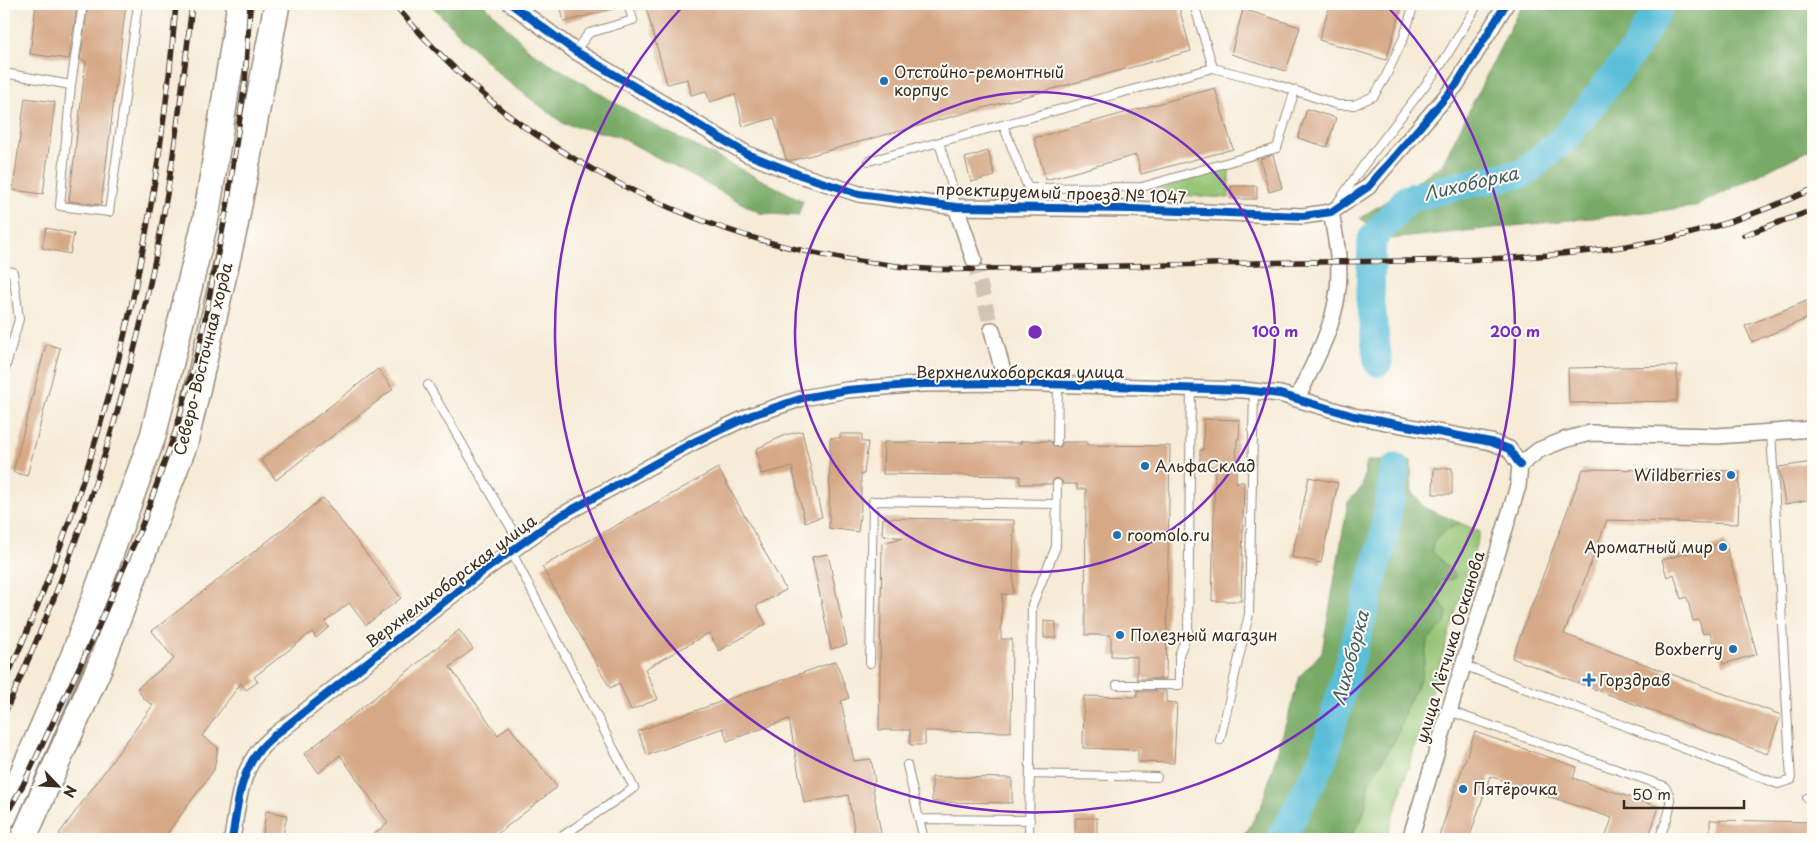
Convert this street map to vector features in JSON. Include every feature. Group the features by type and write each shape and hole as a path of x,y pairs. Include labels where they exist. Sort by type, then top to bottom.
{"main road":[{"name":"Северо-Восточная хорда","path":"4,816 74,655 153,436 206,218 240,4"},
{"name":"Северо-Восточная хорда","path":"23,839 100,666 185,442 235,226 277,4"}],"street":[{"name":"проектируемый проезд № 1047","path":"511,4 574,50 747,154 800,175 859,194 956,206 1131,209 1302,216 1331,212"},
{"path":"1297,399 1326,335 1338,294 1338,252 1331,212 1368,187 1456,84 1506,4"},
{"path":"956,206 974,260"},
{"path":"992,330 1006,383"},
{"name":"Верхнелихоборская улица","path":"232,839 241,786 249,764 259,750 282,729 478,576 557,518 694,442 752,415 803,398 847,390 922,384 1058,384 1254,391 1280,394 1354,416 1491,442 1509,449 1520,465"},
{"path":"1520,465 1540,450 1564,440 1590,433 1718,436 1813,430"},
{"name":"улица Лётчика Осканова","path":"1410,839 1518,486 1520,465"}],"lane":[{"path":"82,4 60,206 109,212 138,4"},
{"path":"574,50 590,33 633,20 628,4"},
{"path":"1194,4 1213,68"},
{"path":"868,161 1213,68 1272,83 1338,105 1354,106 1374,96 1385,78 1404,37 1414,4"},
{"path":"1331,212 1363,166 1443,62 1478,4"},
{"path":"4,74 72,85"},
{"path":"1003,125 1028,188 1142,187 1277,148 1295,90"},
{"path":"939,142 956,206"},
{"path":"4,270 13,272 19,319 4,373"},
{"path":"428,384 516,548 634,788 558,839"},
{"path":"1057,442 1058,384"},
{"path":"1117,685 1179,685 1179,655 1188,632 1191,388"},
{"path":"1220,740 1249,614 1254,391"},
{"path":"1463,665 1778,784 1792,780 1771,432"},
{"path":"1030,839 1032,605 1056,547 1057,484"},
{"path":"870,663 873,501 1056,504"},
{"path":"1449,711 1664,786 1671,797 1671,805 1659,839"},
{"path":"907,765 924,839"},
{"path":"1030,774 1157,777"},
{"path":"919,819 1030,820"}],"green space":[{"path":"430,4 484,4 530,51 642,119 803,201 798,216 760,213 618,136 564,124 502,77"},
{"path":"1522,4 1813,4 1813,148 1694,207 1390,239 1360,218 1442,165"},
{"path":"1229,166 1229,198 1149,193"},
{"path":"1367,461 1411,461 1412,493 1425,508 1460,523 1438,537 1431,550 1455,575 1453,579 1441,580 1435,596 1447,611 1445,623 1427,641 1422,676 1406,707 1398,734 1368,784 1366,803 1361,821 1348,839 1239,839 1249,828 1262,804 1300,676 1322,652 1348,502 1362,487"},
{"path":"1460,523 1480,532 1388,834 1385,839 1348,839 1361,821 1366,803 1368,784 1398,734 1406,707 1422,676 1427,641 1445,623 1447,611 1435,596 1441,580 1453,579 1455,575 1431,551 1438,537"}],"building":[{"path":"36,4 77,4 69,59 30,54"},
{"path":"88,4 126,4 101,205 69,201 86,61 80,60"},
{"path":"560,4 615,4 616,8 564,22"},
{"name":"Отстойно-ремонтный корпус","path":"645,4 1178,4 1191,51 790,161 786,159 774,118 743,127 735,94 710,102 706,91 691,95 688,79 667,84"},
{"path":"1330,4 1403,4 1386,60 1319,40"},
{"path":"1243,9 1300,27 1286,71 1231,54"},
{"path":"1215,88 1233,149 1141,174 1136,155 1046,180 1034,138"},
{"path":"25,98 55,102 43,194 13,190"},
{"path":"1307,109 1336,118 1327,147 1298,138"},
{"path":"988,151 995,176 971,182 965,158"},
{"path":"1273,155 1282,188 1269,192 1260,159"},
{"path":"1231,186 1257,186 1257,199 1231,199"},
{"path":"46,228 74,234 70,254 42,248"},
{"path":"1809,300 1813,309 1813,316 1752,342 1745,326"},
{"path":"46,344 60,348 27,476 13,472"},
{"path":"1677,366 1677,401 1569,403 1568,368"},
{"path":"378,369 393,389 276,480 261,460"},
{"path":"1204,419 1240,420 1239,439 1237,439 1236,482 1244,482 1241,601 1212,601 1215,466 1200,465 1200,450 1203,450"},
{"path":"802,431 822,517 805,522 792,467 761,474 756,449 785,435"},
{"path":"840,434 862,434 862,442 868,442 864,474 861,474 861,508 858,532 829,528 830,438 840,438"},
{"path":"1021,441 1051,441 1052,445 1056,448 1060,447 1063,442 1087,442 1087,445 1170,446 1166,679 1137,679 1137,657 1111,656 1111,635 1085,635 1086,489 1077,489 1077,484 1063,484 1058,478 1054,479 1051,484 1020,484 1020,476 883,474 884,442 1021,443"},
{"path":"1813,462 1813,499 1785,504 1779,467"},
{"path":"718,468 786,590 756,606 766,624 719,651 709,633 645,669 658,699 631,710 619,683 610,688 542,567"},
{"path":"1434,468 1452,468 1452,494 1433,494"},
{"path":"1583,469 1740,471 1738,524 1607,520 1564,634 1781,715 1767,754 1512,658"},
{"path":"1309,477 1338,483 1321,563 1292,557"},
{"path":"323,498 401,598 366,625 349,603 325,622 329,627 316,638 312,632 254,677 258,682 246,690 241,683 202,736 218,747 214,770 163,839 66,839 59,834 153,705 144,699 137,688 174,659 152,631"},
{"path":"883,518 1014,520 1013,594 1002,594 1001,639 1012,639 1011,732 925,731 925,745 910,745 910,730 879,730 882,543 903,538 882,535"},
{"path":"1725,542 1757,654 1723,664 1718,645 1714,646 1710,632 1703,634 1699,620 1693,621 1687,597 1681,599 1674,574 1667,577 1662,560"},
{"path":"828,554 847,645 831,649 812,557"},
{"path":"1044,621 1056,622 1056,638 1044,638"},
{"path":"459,630 473,649 450,667 498,735 509,726 557,787 491,839 368,839 388,823 340,755 319,773 304,754"},
{"path":"836,661 849,698 841,701 854,761 871,759 875,782 872,783 882,839 856,839 848,795 804,803 789,719 727,741 723,728 647,755 638,731"},
{"path":"1137,691 1166,691 1166,702 1177,703 1174,763 1138,762 1138,750 1083,748 1084,696 1137,697"},
{"path":"1475,732 1577,767 1573,778 1659,807 1648,839 1605,839 1612,818 1490,776 1469,839 1438,839"},
{"path":"932,777 1012,778 1012,803 932,802"},
{"path":"266,811 287,815 282,839 262,839"},
{"path":"1075,818 1097,818 1097,839 1075,839"},
{"path":"1710,820 1813,822 1813,839 1710,839"}],"waterway":[{"name":"Лихоборка","path":"1378,362 1370,299 1372,239 1407,199 1461,185 1524,173 1566,137 1634,50 1661,4"},
{"name":"Лихоборка","path":"1281,839 1323,759 1383,540 1395,468"}],"tunnel":[{"path":"974,260 992,330"}],"railway":[{"path":"4,684 21,646 68,525 95,443 118,361 147,228 167,94 176,4"},
{"path":"4,715 50,608 78,533 105,453 139,332 163,220 177,127 192,4"},
{"path":"4,819 23,785 97,630 143,523 177,427 201,339 227,207 245,82 250,4"},
{"path":"394,4 446,60 504,112 547,142 608,178 681,212 756,239 834,257 874,263 927,269 991,269 1476,260 1564,254 1651,242 1692,233 1774,206 1813,189"},
{"path":"1744,235 1813,210"}],"cycle path":[{"path":"511,4 575,51 747,154 800,175 859,194 956,207 1131,209 1303,216 1331,212 1368,187 1456,85 1506,4"},
{"path":"232,839 237,805 243,782 252,761 264,745 478,575 557,518 694,442 752,415 803,398 847,390 922,384 1006,383 1244,390 1280,394 1354,416 1491,442 1509,449 1520,465"}],"place":[{"name":"Отстойно-ремонтный корпус","path":"884,81"},
{"name":"АльфаСклад","path":"1145,466"},
{"name":"Wildberries","path":"1731,475"},
{"name":"roomolo.ru","path":"1117,535"},
{"name":"Ароматный мир","path":"1723,547"},
{"name":"Полезный магазин","path":"1120,635"},
{"name":"Boxberry","path":"1733,649"},
{"name":"Горздрав","path":"1589,680"},
{"name":"Пятёрочка","path":"1463,789"}]}
